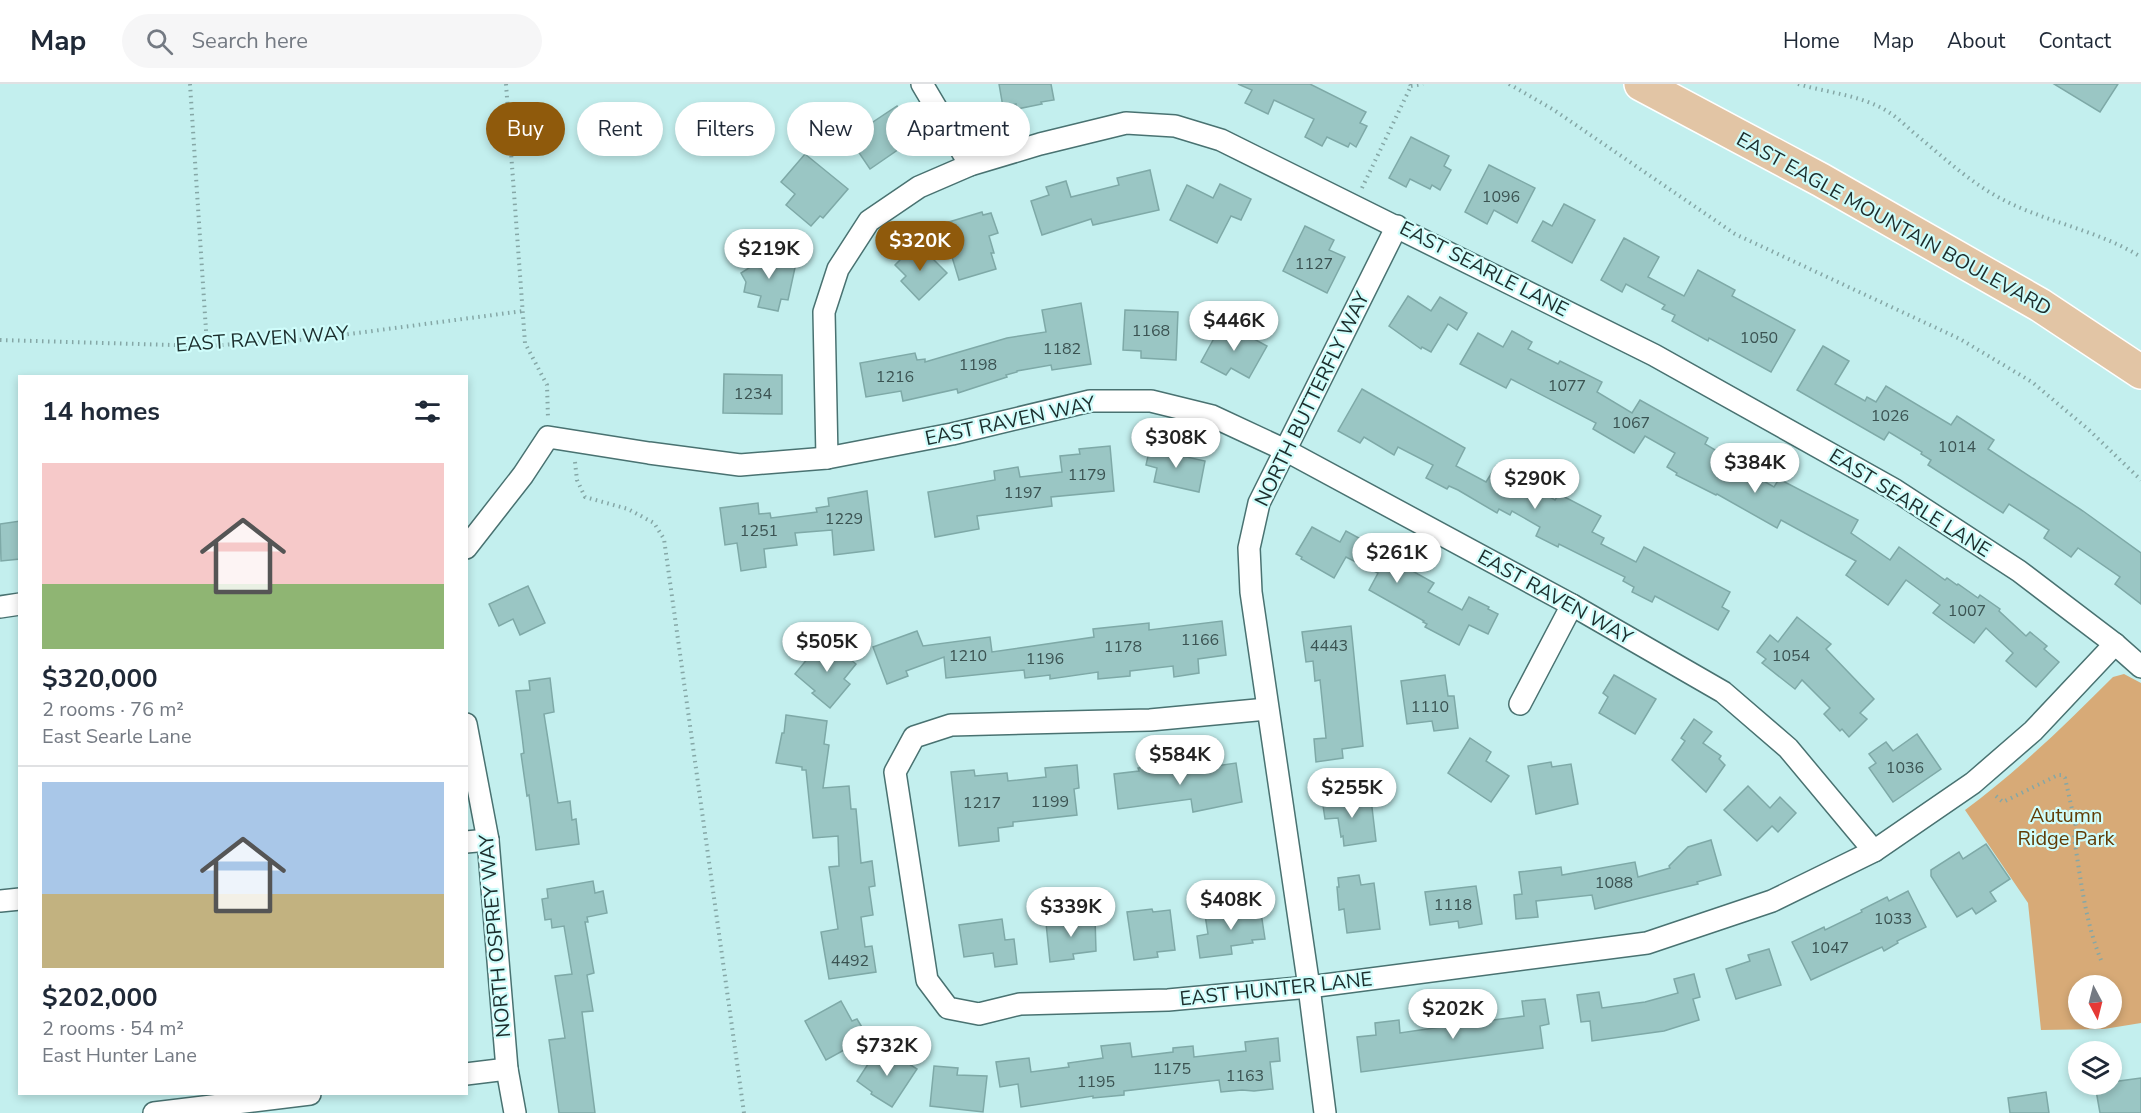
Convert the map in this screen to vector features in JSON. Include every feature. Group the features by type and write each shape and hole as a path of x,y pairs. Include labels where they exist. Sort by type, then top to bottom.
{"main road":[{"name":"EAST EAGLE MOUNTAIN BOULEVARD","path":"1641,84 1821,180 2040,305 2141,372"}],"street":[{"path":"922,84 970,165"},
{"name":"EAST SEARLE LANE","path":"827,458 824,312 838,269 869,221 919,187 970,165 1040,144 1126,123 1175,126 1221,140 1654,355 1895,490 2019,571 2115,644 2141,667"},
{"name":"NORTH BUTTERFLY WAY","path":"1325,1113 1309,987 1251,592 1249,548 1258,502 1397,226"},
{"name":"EAST RAVEN WAY","path":"548,437 740,465 827,458 952,434 1090,401 1151,401 1212,416 1285,450 1572,605 1723,692 1788,748 1874,851"},
{"path":"468,545 523,475 548,437"},
{"path":"0,607 18,604"},
{"path":"1520,704 1572,605"},
{"name":"EAST HUNTER LANE","path":"1267,709 1150,720 951,725 914,737 895,772 927,980 948,1008 980,1014 1020,1004 1168,1000 1309,987 1647,944 1772,901 1874,851 1973,783 2033,731 2115,644"},
{"name":"NORTH OSPREY WAY","path":"468,735 488,840 507,1069 515,1113"},
{"path":"468,842 488,840"},
{"path":"0,901 18,899"},
{"path":"468,1074 507,1069"},
{"path":"154,1113 302,1095"}],"path":[{"path":"190,84 207,346"},
{"path":"506,84 525,343 547,385 548,437"},
{"path":"1362,189 1410,85 1424,84"},
{"path":"1509,84 1554,110 1735,234 1960,339 2032,382 2089,430 2141,480"},
{"path":"1798,84 1851,97 1889,112 1958,171 1998,198 2094,233 2141,257"},
{"name":"EAST RAVEN WAY","path":"0,340 207,346 312,339 523,311"},
{"path":"575,454 576,480 585,497 628,509 654,523 664,539 744,1113"},
{"path":"1996,796 2003,802 2058,776 2062,775 2065,778 2076,827 2074,838 2085,910 2092,938 2101,960"}],"green space":[{"name":"Autumn Ridge Park","path":"2124,674 2141,683 2141,1023 2122,1026 2122,975 2068,975 2068,1029 2104,1029 2041,1030 2028,903 1965,810 2023,763 2113,677"}],"building":[{"path":"999,84 1051,84 1054,100 1030,106 1030,102 1002,102"},
{"path":"1238,84 1310,84 1366,112 1360,123 1367,126 1356,147 1350,143 1348,147 1327,137 1322,146 1305,137 1314,119 1274,100 1268,114 1245,103 1252,90"},
{"path":"2054,84 2118,84 2100,112"},
{"path":"886,113 886,156 889,156 870,169 861,156 874,156 874,121"},
{"path":"1411,137 1449,156 1444,166 1451,170 1440,190 1432,185 1430,189 1410,179 1406,187 1389,178"},
{"path":"803,156 807,156 848,189 823,218 820,216 811,226 786,205 795,194 781,182"},
{"path":"1489,165 1535,188 1517,223 1494,210 1487,224 1465,212"},
{"path":"1150,170 1159,210 1093,225 1091,219 1042,235 1031,201 1049,195 1046,187 1066,181 1071,197 1119,185 1117,178"},
{"path":"1220,184 1251,199 1241,220 1231,216 1217,243 1170,220 1187,185 1213,198"},
{"path":"1564,204 1595,220 1572,263 1532,241 1543,221 1552,226"},
{"path":"982,212 983,215 991,213 998,233 989,236 996,269 959,280 942,224"},
{"path":"1305,226 1334,240 1329,250 1345,257 1327,293 1283,271"},
{"path":"1624,238 1659,257 1648,277 1684,296 1698,270 1735,290 1732,296 1795,330 1771,372 1709,338 1708,341 1672,321 1675,315 1662,309 1665,305 1626,284 1622,292 1601,280"},
{"path":"915,245 947,273 919,300 901,281 906,276 895,265"},
{"path":"753,254 796,263 788,300 781,299 778,311 758,307 761,296 744,292 746,282 741,273 749,268"},
{"path":"1408,296 1431,311 1440,297 1467,313 1457,330 1448,324 1431,352 1422,347 1421,349 1389,326"},
{"path":"1081,303 1091,364 1052,370 1051,365 1017,371 1006,375 1007,377 958,393 957,389 903,401 901,391 866,397 860,363 915,353 917,360 925,359 925,362 1007,338 1046,332 1042,310"},
{"path":"1125,310 1178,312 1176,360 1141,358 1141,351 1123,350"},
{"path":"1223,322 1267,346 1249,378 1231,368 1226,375 1201,362"},
{"path":"1512,331 1532,342 1528,349 1558,364 1560,361 1602,382 1597,392 1632,413 1640,400 1708,438 1705,444 1717,451 1716,454 1774,487 1779,479 1858,520 1851,533 1890,560 1899,547 1945,580 1947,578 1958,584 1978,598 1980,595 2000,609 1999,611 2026,636 2030,632 2047,646 2044,649 2059,662 2036,687 2006,661 2013,653 1986,628 1974,643 1933,613 1940,605 1906,580 1888,605 1846,575 1856,561 1781,520 1777,528 1717,494 1676,475 1677,473 1667,467 1675,453 1645,436 1634,453 1593,429 1596,423 1511,379 1506,388 1460,364 1478,333 1503,347"},
{"path":"1823,346 1849,361 1835,384 1865,401 1867,397 1876,402 1886,386 1951,425 1957,416 1994,440 1988,449 2083,511 2141,553 2141,604 2115,584 2120,577 2078,548 2071,557 2044,538 2049,530 2009,504 2003,513 1928,465 1931,460 1921,454 1922,452 1889,432 1884,440 1797,390"},
{"path":"724,374 782,375 782,414 723,413"},
{"path":"1362,389 1465,448 1456,466 1486,482 1496,466 1555,500 1559,494 1601,516 1592,532 1604,538 1601,544 1636,562 1644,547 1730,592 1722,607 1729,611 1718,630 1655,596 1652,602 1632,592 1634,587 1623,581 1625,577 1559,544 1558,547 1536,536 1540,527 1512,511 1510,515 1499,509 1497,513 1458,490 1449,486 1447,489 1426,478 1433,465 1398,447 1394,455 1364,437 1360,443 1338,431"},
{"path":"1110,446 1114,491 1051,497 1052,506 977,516 979,529 935,537 928,492 995,480 994,471 1018,467 1020,477 1062,472 1060,456 1080,454 1079,449"},
{"path":"1150,447 1182,451 1182,456 1205,461 1199,492 1154,482 1157,468 1146,465"},
{"path":"867,491 874,550 834,555 832,530 795,533 797,545 764,549 766,567 741,571 737,543 725,545 720,508 758,503 759,514 770,513 771,518 817,512 816,508 829,506 828,498"},
{"path":"18,521 18,559 1,561 0,524"},
{"path":"1312,527 1340,542 1346,531 1390,555 1391,553 1410,564 1407,568 1434,583 1428,592 1462,610 1469,597 1489,607 1488,609 1498,614 1488,634 1469,625 1459,645 1425,627 1427,624 1424,621 1369,590 1378,573 1346,557 1334,578 1301,559 1302,557 1296,554"},
{"path":"528,586 545,623 520,635 513,619 499,626 489,604"},
{"path":"1797,617 1831,644 1826,649 1874,699 1860,713 1867,719 1849,737 1824,714 1830,708 1802,680 1795,689 1762,663 1766,659 1757,652 1770,635 1778,642"},
{"path":"1222,621 1226,655 1198,659 1199,673 1174,677 1173,666 1130,671 1130,676 1098,679 1098,672 1050,679 1050,675 1025,678 1024,670 946,678 944,657 906,671 908,676 887,684 873,647 917,631 923,646 990,637 992,652 1094,637 1093,629 1149,623 1149,630"},
{"path":"1351,626 1363,746 1342,749 1343,758 1316,762 1314,739 1326,738 1320,680 1315,681 1313,661 1306,662 1302,632"},
{"path":"826,640 856,664 844,679 850,684 830,708 795,674"},
{"path":"1445,675 1448,696 1454,696 1458,728 1434,731 1432,721 1407,724 1401,681"},
{"path":"1614,675 1656,699 1635,734 1599,713 1608,697 1603,693"},
{"path":"550,678 554,712 544,714 558,803 570,801 572,820 576,819 579,844 536,850 521,754 524,753 516,691 530,690 529,681"},
{"path":"786,715 827,721 824,744 829,745 823,788 849,786 851,809 856,809 861,863 872,861 875,886 869,887 873,915 861,917 865,947 872,946 876,972 829,979 821,932 838,929 829,867 839,866 838,836 813,838 806,770 802,770 802,767 776,763"},
{"path":"1694,719 1712,732 1703,743 1721,756 1719,759 1725,765 1706,792 1672,760 1685,741 1681,738"},
{"path":"1917,734 1941,769 1893,802 1869,768 1876,763 1869,754 1886,742 1893,751"},
{"path":"1470,738 1491,752 1486,761 1509,776 1491,802 1448,773"},
{"path":"1215,760 1216,766 1236,763 1242,802 1193,812 1191,799 1118,809 1114,774 1139,771 1138,768 1159,765 1160,768"},
{"path":"1551,762 1552,767 1571,764 1578,804 1536,814 1528,766"},
{"path":"1077,765 1079,788 1074,789 1077,815 1013,822 1013,826 998,828 999,841 959,846 951,772 974,770 975,776 1007,773 1008,781 1046,777 1045,768"},
{"path":"1748,786 1770,808 1780,797 1796,813 1778,832 1772,826 1757,841 1724,810"},
{"path":"1347,796 1348,803 1371,799 1376,841 1344,846 1338,818 1325,819 1322,799"},
{"path":"1711,840 1721,875 1697,882 1698,884 1595,909 1592,895 1536,901 1538,917 1516,919 1514,895 1522,894 1519,872 1561,867 1562,875 1635,862 1638,877 1670,868 1669,866 1688,847"},
{"path":"1986,844 2010,879 1990,892 1996,901 1976,914 1972,908 1957,917 1931,876 1931,870 1959,852 1963,859"},
{"path":"1359,875 1361,885 1374,883 1380,929 1347,933 1344,909 1339,910 1338,878"},
{"path":"593,881 595,893 603,891 607,913 587,917 588,922 585,922 594,973 587,975 593,1011 582,1012 595,1113 559,1113 549,1040 565,1038 555,976 572,974 564,926 552,928 551,919 545,920 542,899 548,898 547,889"},
{"path":"1476,886 1482,924 1459,928 1458,921 1430,925 1425,892"},
{"path":"1908,891 1926,927 1897,941 1898,943 1884,951 1882,947 1811,980 1792,942 1824,927 1825,930 1887,897 1889,901"},
{"path":"1260,906 1265,939 1231,946 1232,954 1200,958 1197,936 1208,934 1205,915"},
{"path":"1152,909 1153,912 1170,910 1175,950 1157,952 1158,957 1134,960 1127,912"},
{"path":"1095,917 1096,951 1073,954 1074,959 1050,962 1046,923"},
{"path":"1002,919 1005,940 1014,939 1017,964 995,967 993,953 964,957 959,925"},
{"path":"1769,949 1781,985 1736,999 1726,969 1750,961 1748,955"},
{"path":"1694,974 1700,997 1693,999 1699,1020 1664,1031 1592,1041 1590,1021 1581,1022 1577,995 1599,992 1602,1008 1645,1002 1678,993 1674,979"},
{"path":"1545,999 1549,1024 1540,1026 1543,1048 1361,1072 1357,1037 1376,1035 1375,1023 1399,1020 1400,1033 1454,1025 1453,1012 1468,1010 1470,1023 1524,1016 1522,1001"},
{"path":"841,1001 852,1021 857,1019 868,1037 826,1060 805,1021"},
{"path":"1278,1038 1280,1061 1270,1062 1273,1089 1254,1091 1221,1092 1219,1080 1124,1091 1124,1095 1093,1098 1093,1096 1021,1107 1018,1084 1000,1087 996,1062 1029,1058 1031,1072 1069,1067 1068,1063 1103,1058 1101,1046 1130,1043 1132,1057 1173,1052 1173,1048 1193,1046 1194,1057 1246,1051 1245,1042"},
{"path":"879,1047 899,1061 900,1058 917,1069 892,1107 871,1094 872,1092 857,1081"},
{"path":"934,1066 958,1068 957,1075 987,1076 983,1112 930,1106"},
{"path":"2141,1078 2141,1113 2100,1113 2097,1095 2122,1095 2122,1081"},
{"path":"2046,1092 2049,1113 2010,1113 2008,1098"}]}
